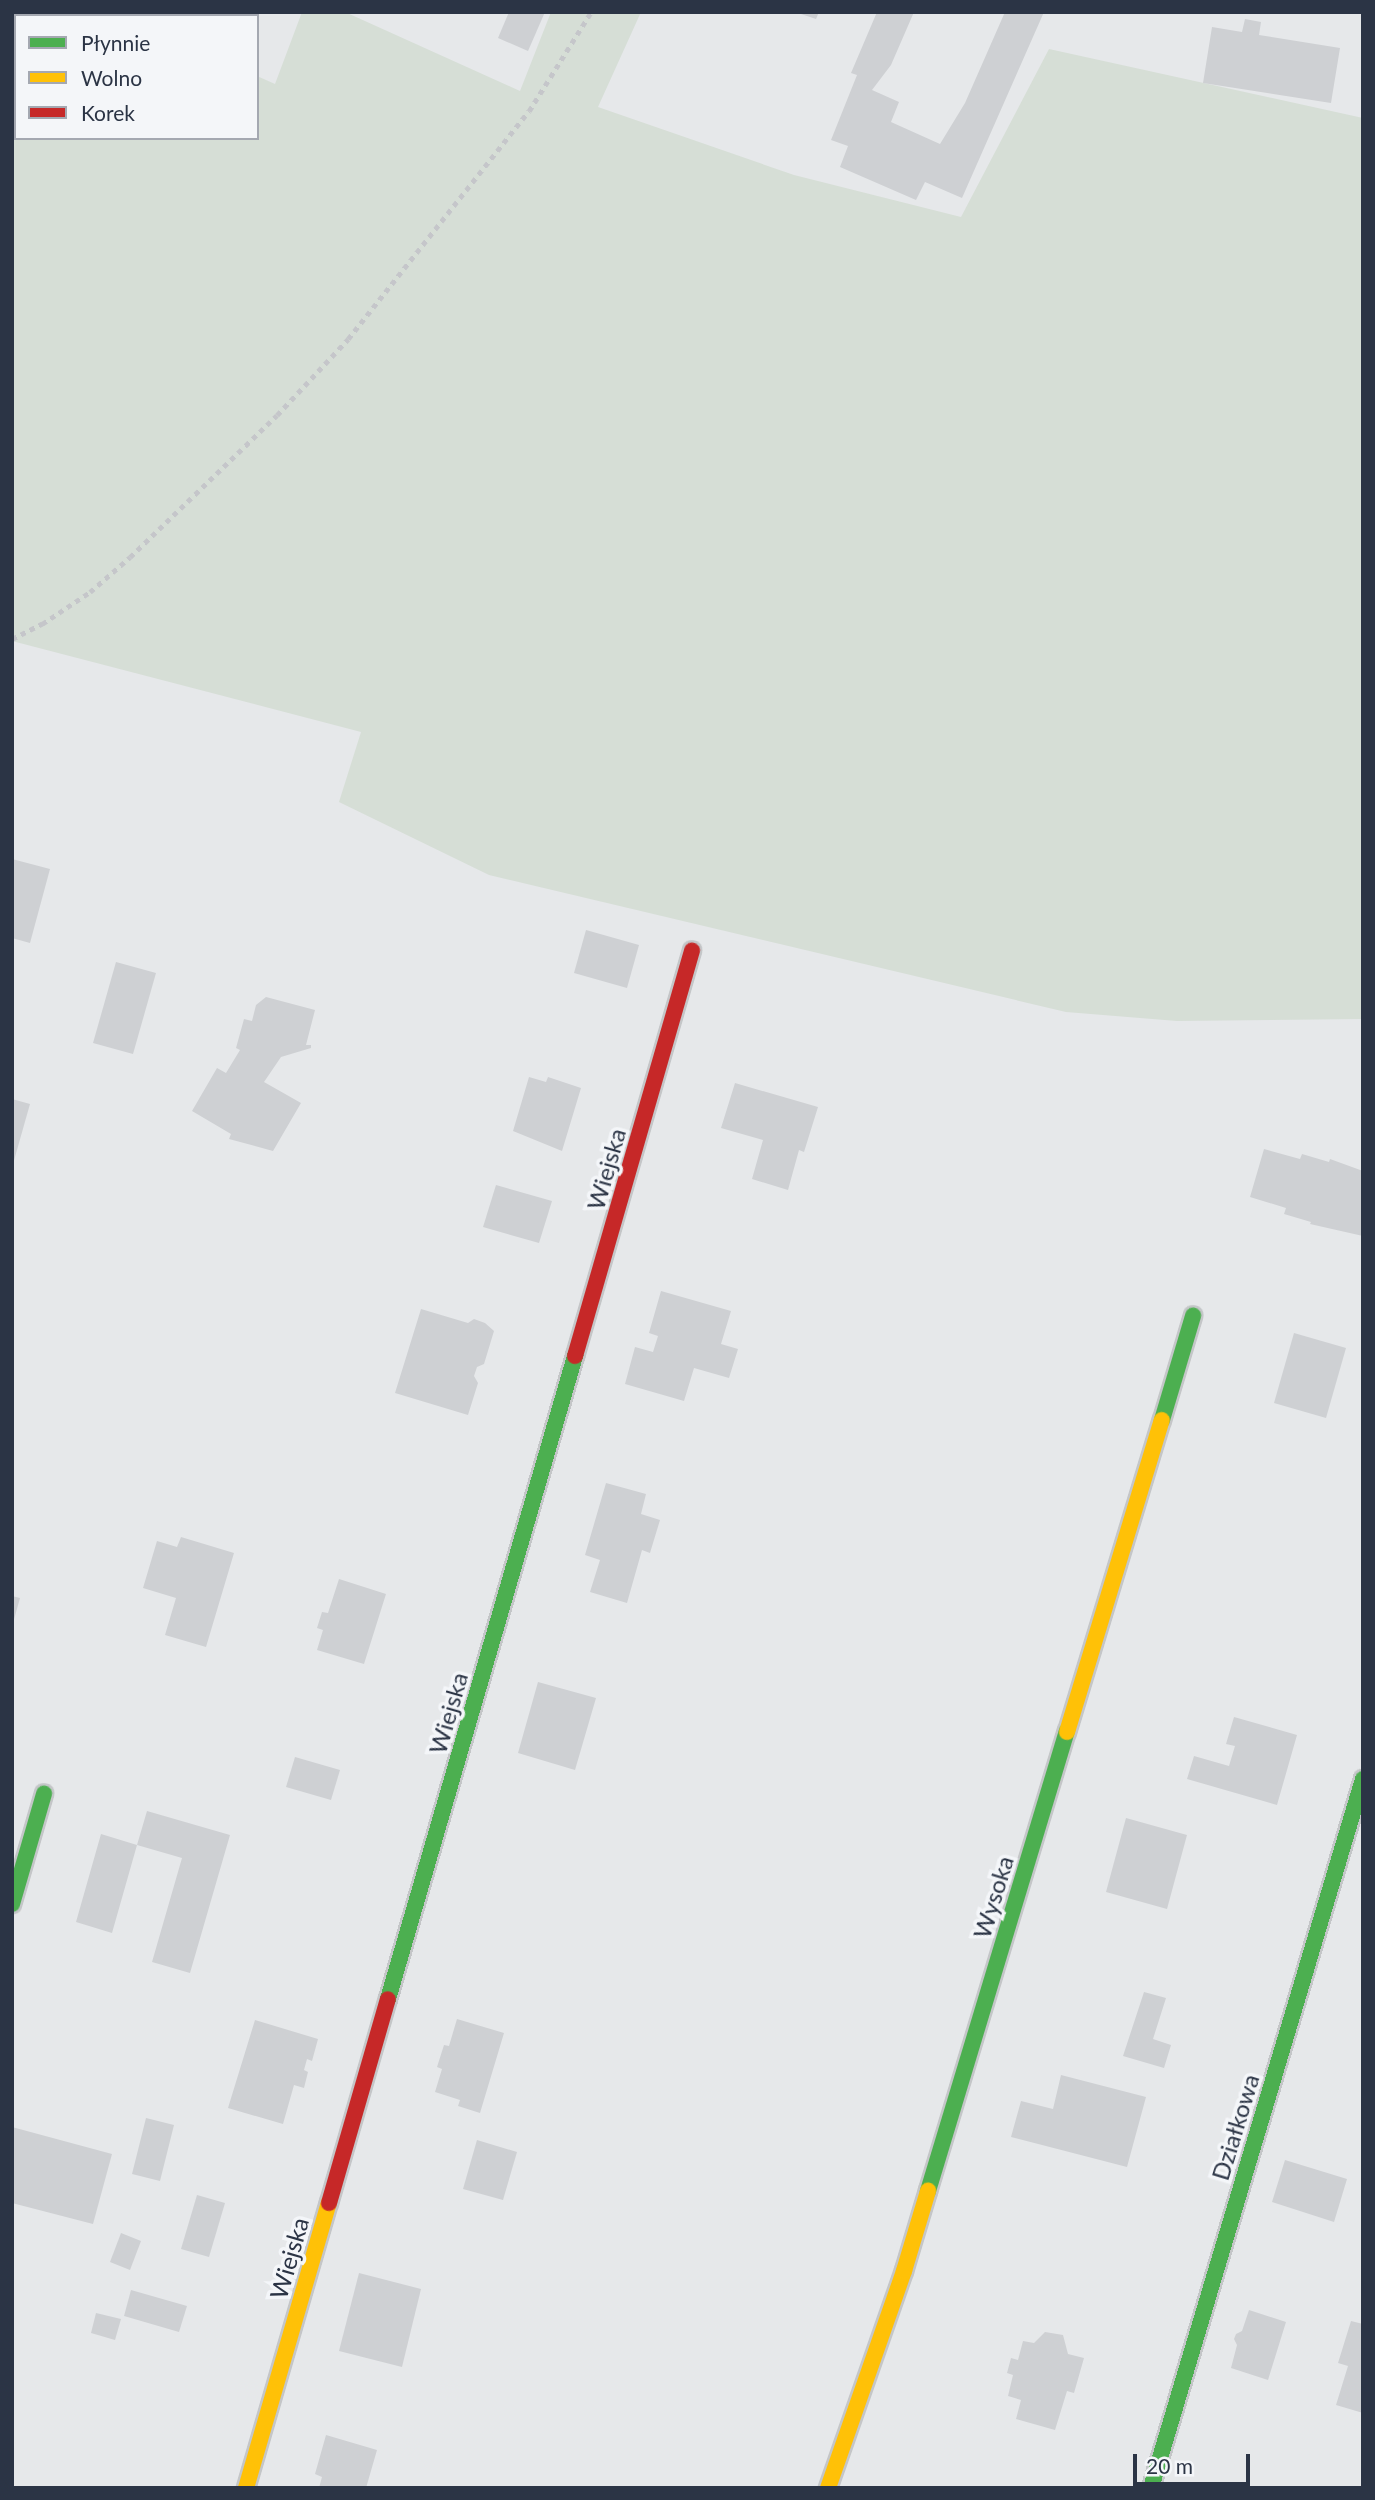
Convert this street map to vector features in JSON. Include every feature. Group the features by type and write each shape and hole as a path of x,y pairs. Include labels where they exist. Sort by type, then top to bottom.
{"street":[{"name":"Wiejska","path":"246,2488 692,951"},
{"name":"Wysoka","path":"828,2488 904,2271 1193,1316"},
{"name":"Działkowa","path":"1151,2488 1363,1779"},
{"path":"12,1903 44,1794"}],"path":[{"path":"12,639 42,624 90,592 130,557 277,415 340,348 414,260 529,111 591,12"}],"shaded area":[{"path":"12,12 138,14 14,14 14,140 259,140 259,77 275,84 302,12 345,12 520,91 551,12 641,12 598,107 794,175 961,217 1049,49 1363,118 1363,1019 1177,1021 1066,1012 489,875 339,802 361,732 12,641"}],"building":[{"path":"509,12 545,12 528,51 498,38"},
{"path":"795,12 819,12 816,19"},
{"path":"877,12 914,12 891,65 872,90 899,102 891,122 940,144 965,103 1005,12 1044,12 962,198 925,182 916,200 840,167 848,146 831,140 857,75 851,73"},
{"path":"1245,19 1261,22 1259,35 1340,48 1331,103 1203,83 1212,27 1242,32"},
{"path":"12,859 50,869 30,943 12,938"},
{"path":"586,930 639,945 627,988 574,973"},
{"path":"116,962 156,973 133,1054 93,1043"},
{"path":"266,997 315,1010 306,1045 311,1045 311,1048 281,1057 264,1082 301,1103 273,1151 229,1139 231,1134 192,1111 217,1068 226,1073 240,1050 236,1048 244,1019 252,1021 256,1005"},
{"path":"529,1077 546,1082 548,1077 581,1088 562,1151 513,1131"},
{"path":"735,1083 818,1107 804,1152 799,1150 788,1190 752,1179 763,1140 721,1128"},
{"path":"12,1099 30,1104 13,1164 12,1164"},
{"path":"1264,1149 1300,1159 1302,1154 1329,1162 1330,1159 1363,1171 1363,1236 1310,1224 1311,1222 1284,1214 1286,1208 1250,1197"},
{"path":"496,1185 552,1201 539,1243 483,1227"},
{"path":"661,1291 731,1311 721,1344 738,1349 729,1378 694,1368 684,1401 625,1384 635,1347 653,1352 658,1336 649,1333"},
{"path":"421,1309 468,1323 474,1319 485,1323 494,1331 484,1364 477,1367 474,1376 478,1383 468,1415 395,1393"},
{"path":"1294,1333 1346,1348 1326,1418 1274,1403"},
{"path":"606,1483 646,1494 641,1514 660,1520 650,1553 642,1550 627,1603 590,1592 600,1560 585,1555"},
{"path":"181,1537 234,1553 206,1647 165,1635 176,1598 143,1588 157,1541 177,1547"},
{"path":"339,1579 386,1594 364,1664 317,1650 323,1630 317,1628 322,1612 328,1613"},
{"path":"12,1596 20,1598 13,1623 12,1622"},
{"path":"538,1682 596,1698 575,1770 518,1753"},
{"path":"1234,1717 1297,1735 1277,1805 1187,1779 1194,1756 1229,1766 1235,1746 1226,1744"},
{"path":"295,1757 340,1770 331,1800 286,1787"},
{"path":"147,1811 230,1835 190,1973 152,1962 182,1858 137,1845"},
{"path":"1126,1818 1187,1835 1167,1909 1106,1892"},
{"path":"101,1834 137,1845 112,1933 76,1922"},
{"path":"1144,1992 1166,1998 1153,2039 1171,2045 1164,2068 1123,2056"},
{"path":"457,2019 504,2033 480,2113 458,2106 460,2100 435,2092 442,2069 437,2067 444,2045 449,2046"},
{"path":"255,2020 318,2039 312,2061 307,2059 304,2070 308,2072 304,2088 294,2085 283,2124 228,2108"},
{"path":"1061,2075 1146,2097 1127,2167 1011,2137 1021,2101 1053,2109"},
{"path":"146,2118 174,2125 160,2181 132,2174"},
{"path":"12,2127 112,2154 93,2224 12,2203"},
{"path":"477,2140 517,2152 503,2200 463,2189"},
{"path":"1285,2160 1347,2179 1334,2222 1272,2202"},
{"path":"197,2195 225,2203 209,2257 181,2249"},
{"path":"121,2233 141,2241 130,2270 110,2262"},
{"path":"359,2273 421,2289 402,2367 339,2351"},
{"path":"131,2290 187,2306 179,2332 124,2316"},
{"path":"1249,2310 1286,2322 1268,2380 1231,2368 1237,2345 1234,2339 1236,2334 1242,2331"},
{"path":"96,2313 121,2319 115,2340 91,2333"},
{"path":"1351,2321 1363,2324 1363,2413 1336,2405 1348,2366 1338,2363"},
{"path":"1045,2332 1063,2335 1068,2354 1084,2358 1074,2393 1067,2391 1055,2430 1016,2419 1021,2400 1008,2396 1013,2375 1007,2373 1011,2358 1018,2360 1023,2341 1034,2343"},
{"path":"326,2435 377,2450 366,2488 319,2488 322,2477 315,2474"}],"traffic: fast":[{"path":"1162,1420 1193,1316"},
{"path":"388,1999 575,1356"},
{"path":"928,2191 1067,1732"},
{"path":"1151,2488 1363,1779"},
{"path":"12,1904 44,1794"}],"traffic: slow":[{"path":"1067,1732 1162,1420"},
{"path":"828,2488 904,2271 928,2191"},
{"path":"246,2488 329,2203"}],"traffic: jam":[{"path":"575,1356 692,951"},
{"path":"329,2203 388,1999"}]}
